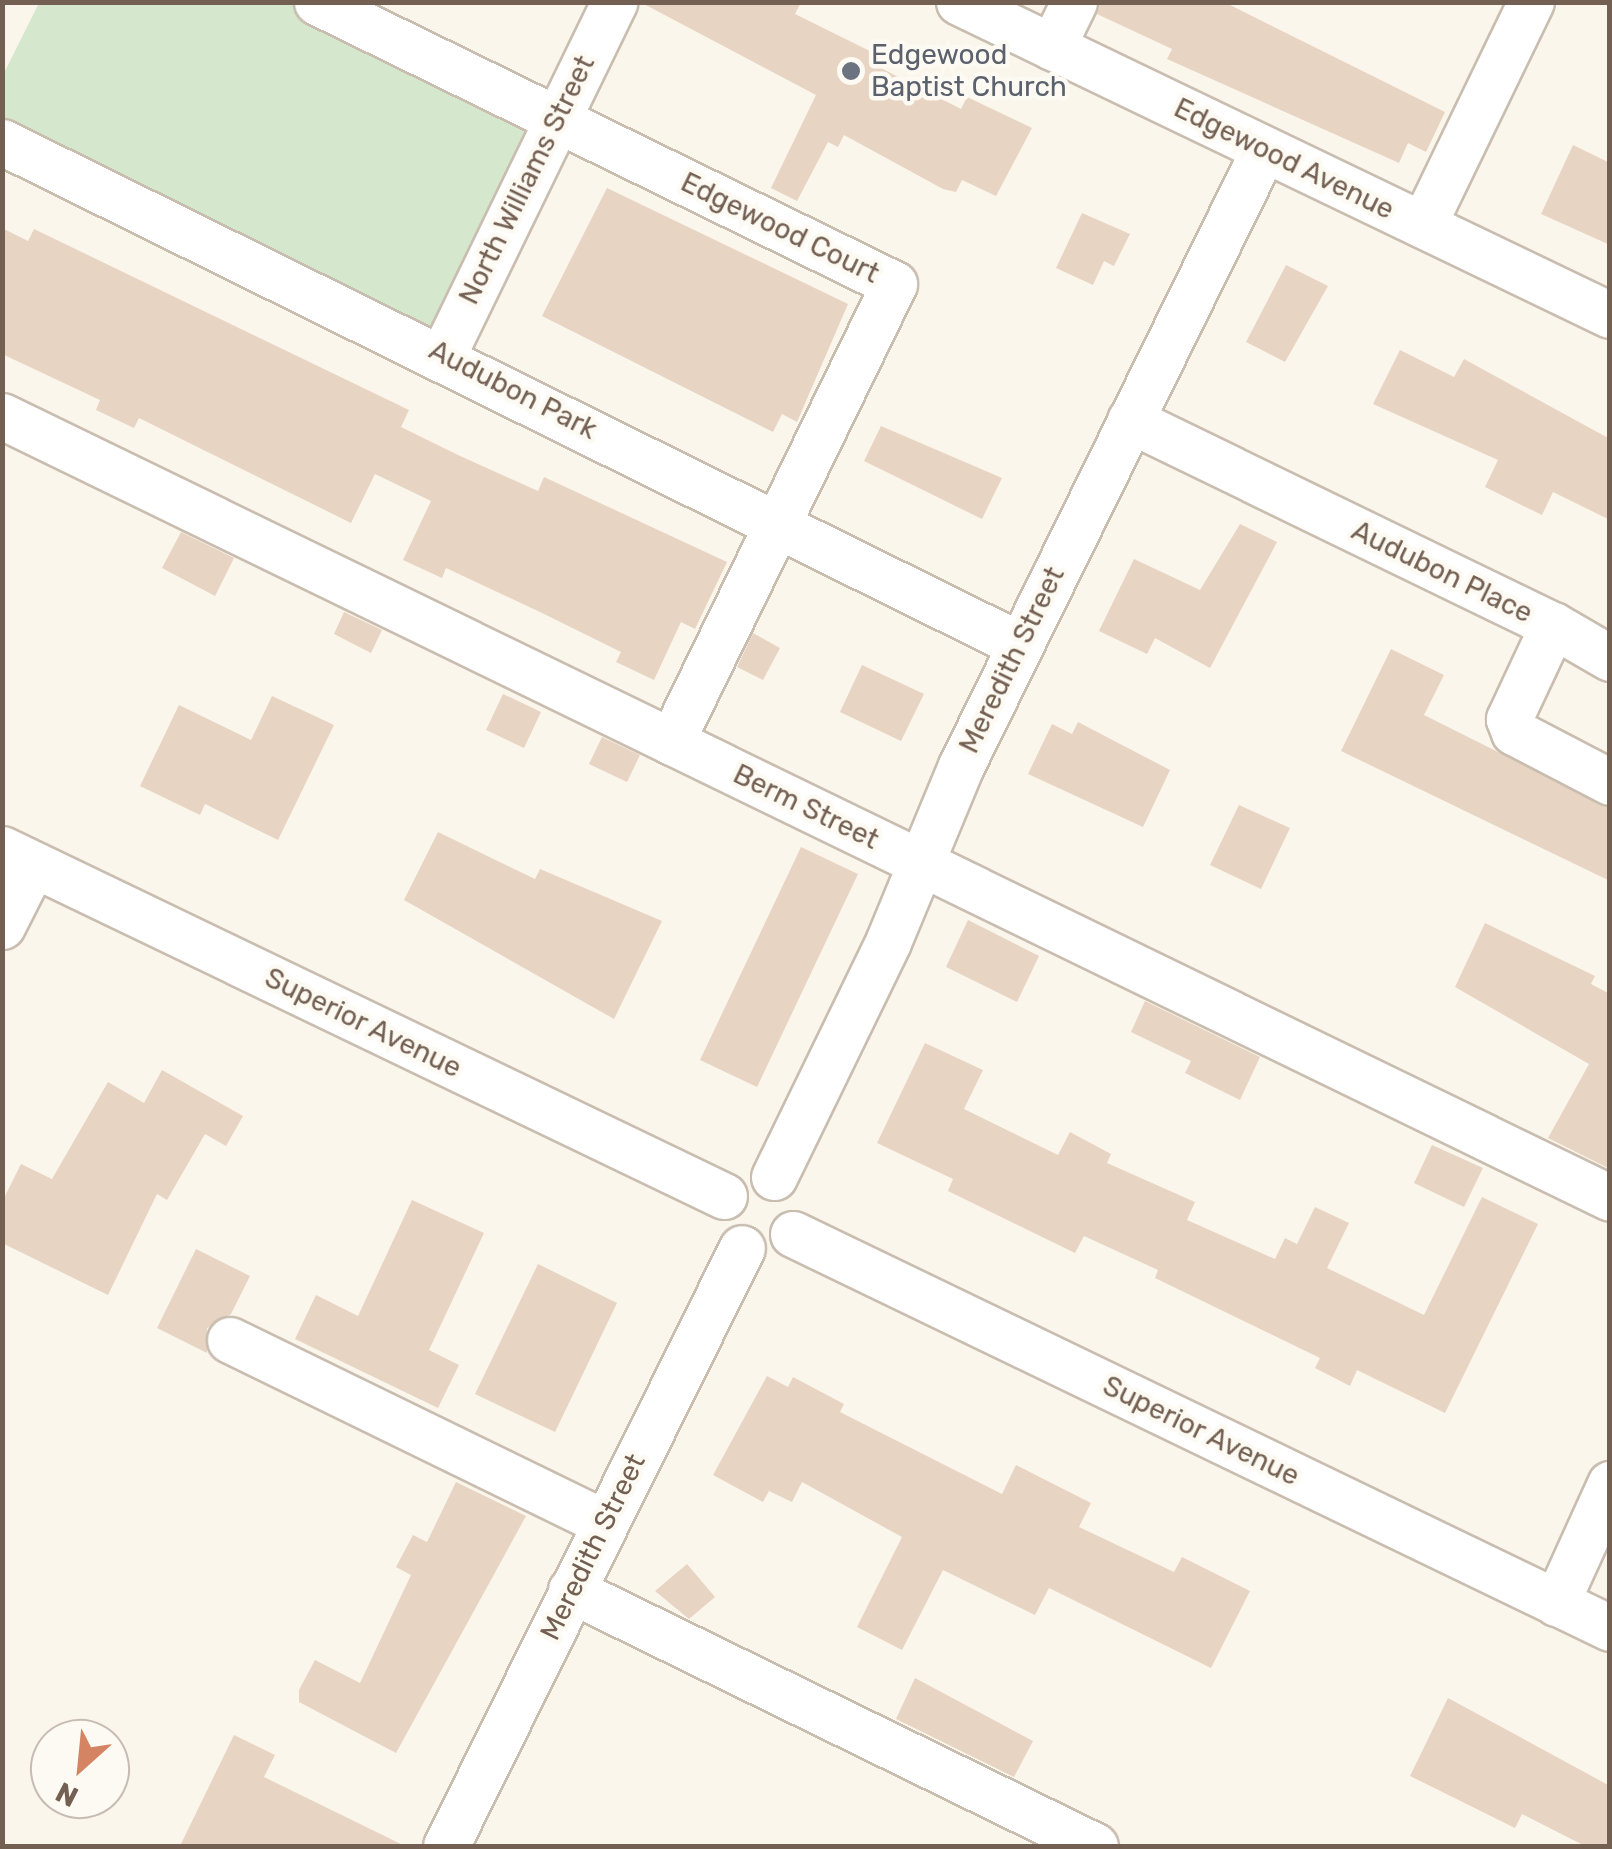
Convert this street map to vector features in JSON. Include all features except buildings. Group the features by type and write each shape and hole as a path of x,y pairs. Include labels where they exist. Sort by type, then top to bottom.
{"street":[{"name":"Edgewood Court","path":"317,2 894,284 672,742"},
{"name":"North Williams Street","path":"441,359 554,118 614,2"},
{"name":"Edgewood Avenue","path":"959,2 1610,315"},
{"path":"1052,47 1074,2"},
{"path":"1423,225 1530,3"},
{"name":"Audubon Park","path":"2,142 441,359 780,520 1020,645"},
{"name":"Meredith Street","path":"774,1177 1020,645 1264,149"},
{"name":"Berm Street","path":"2,416 1610,1198"},
{"name":"Audubon Place","path":"1130,420 1553,625 1510,719 1514,732 1610,782"},
{"path":"1553,625 1610,658"},
{"path":"2,926 18,857"},
{"name":"Superior Avenue","path":"18,857 724,1196"},
{"path":"774,1177 797,1200 793,1234 771,1250 742,1248 722,1226 724,1196 737,1181 774,1177"},
{"name":"Superior Avenue","path":"793,1234 1610,1628"},
{"name":"Meredith Street","path":"446,1846 742,1248"},
{"path":"230,1340 604,1523"},
{"path":"1556,1603 1610,1484"},
{"path":"571,1590 1095,1846"}],"green space":[{"path":"39,3 303,3 545,120 434,350 3,140 2,77"}],"place":[{"name":"Edgewood Baptist Church","path":"851,71"}]}
